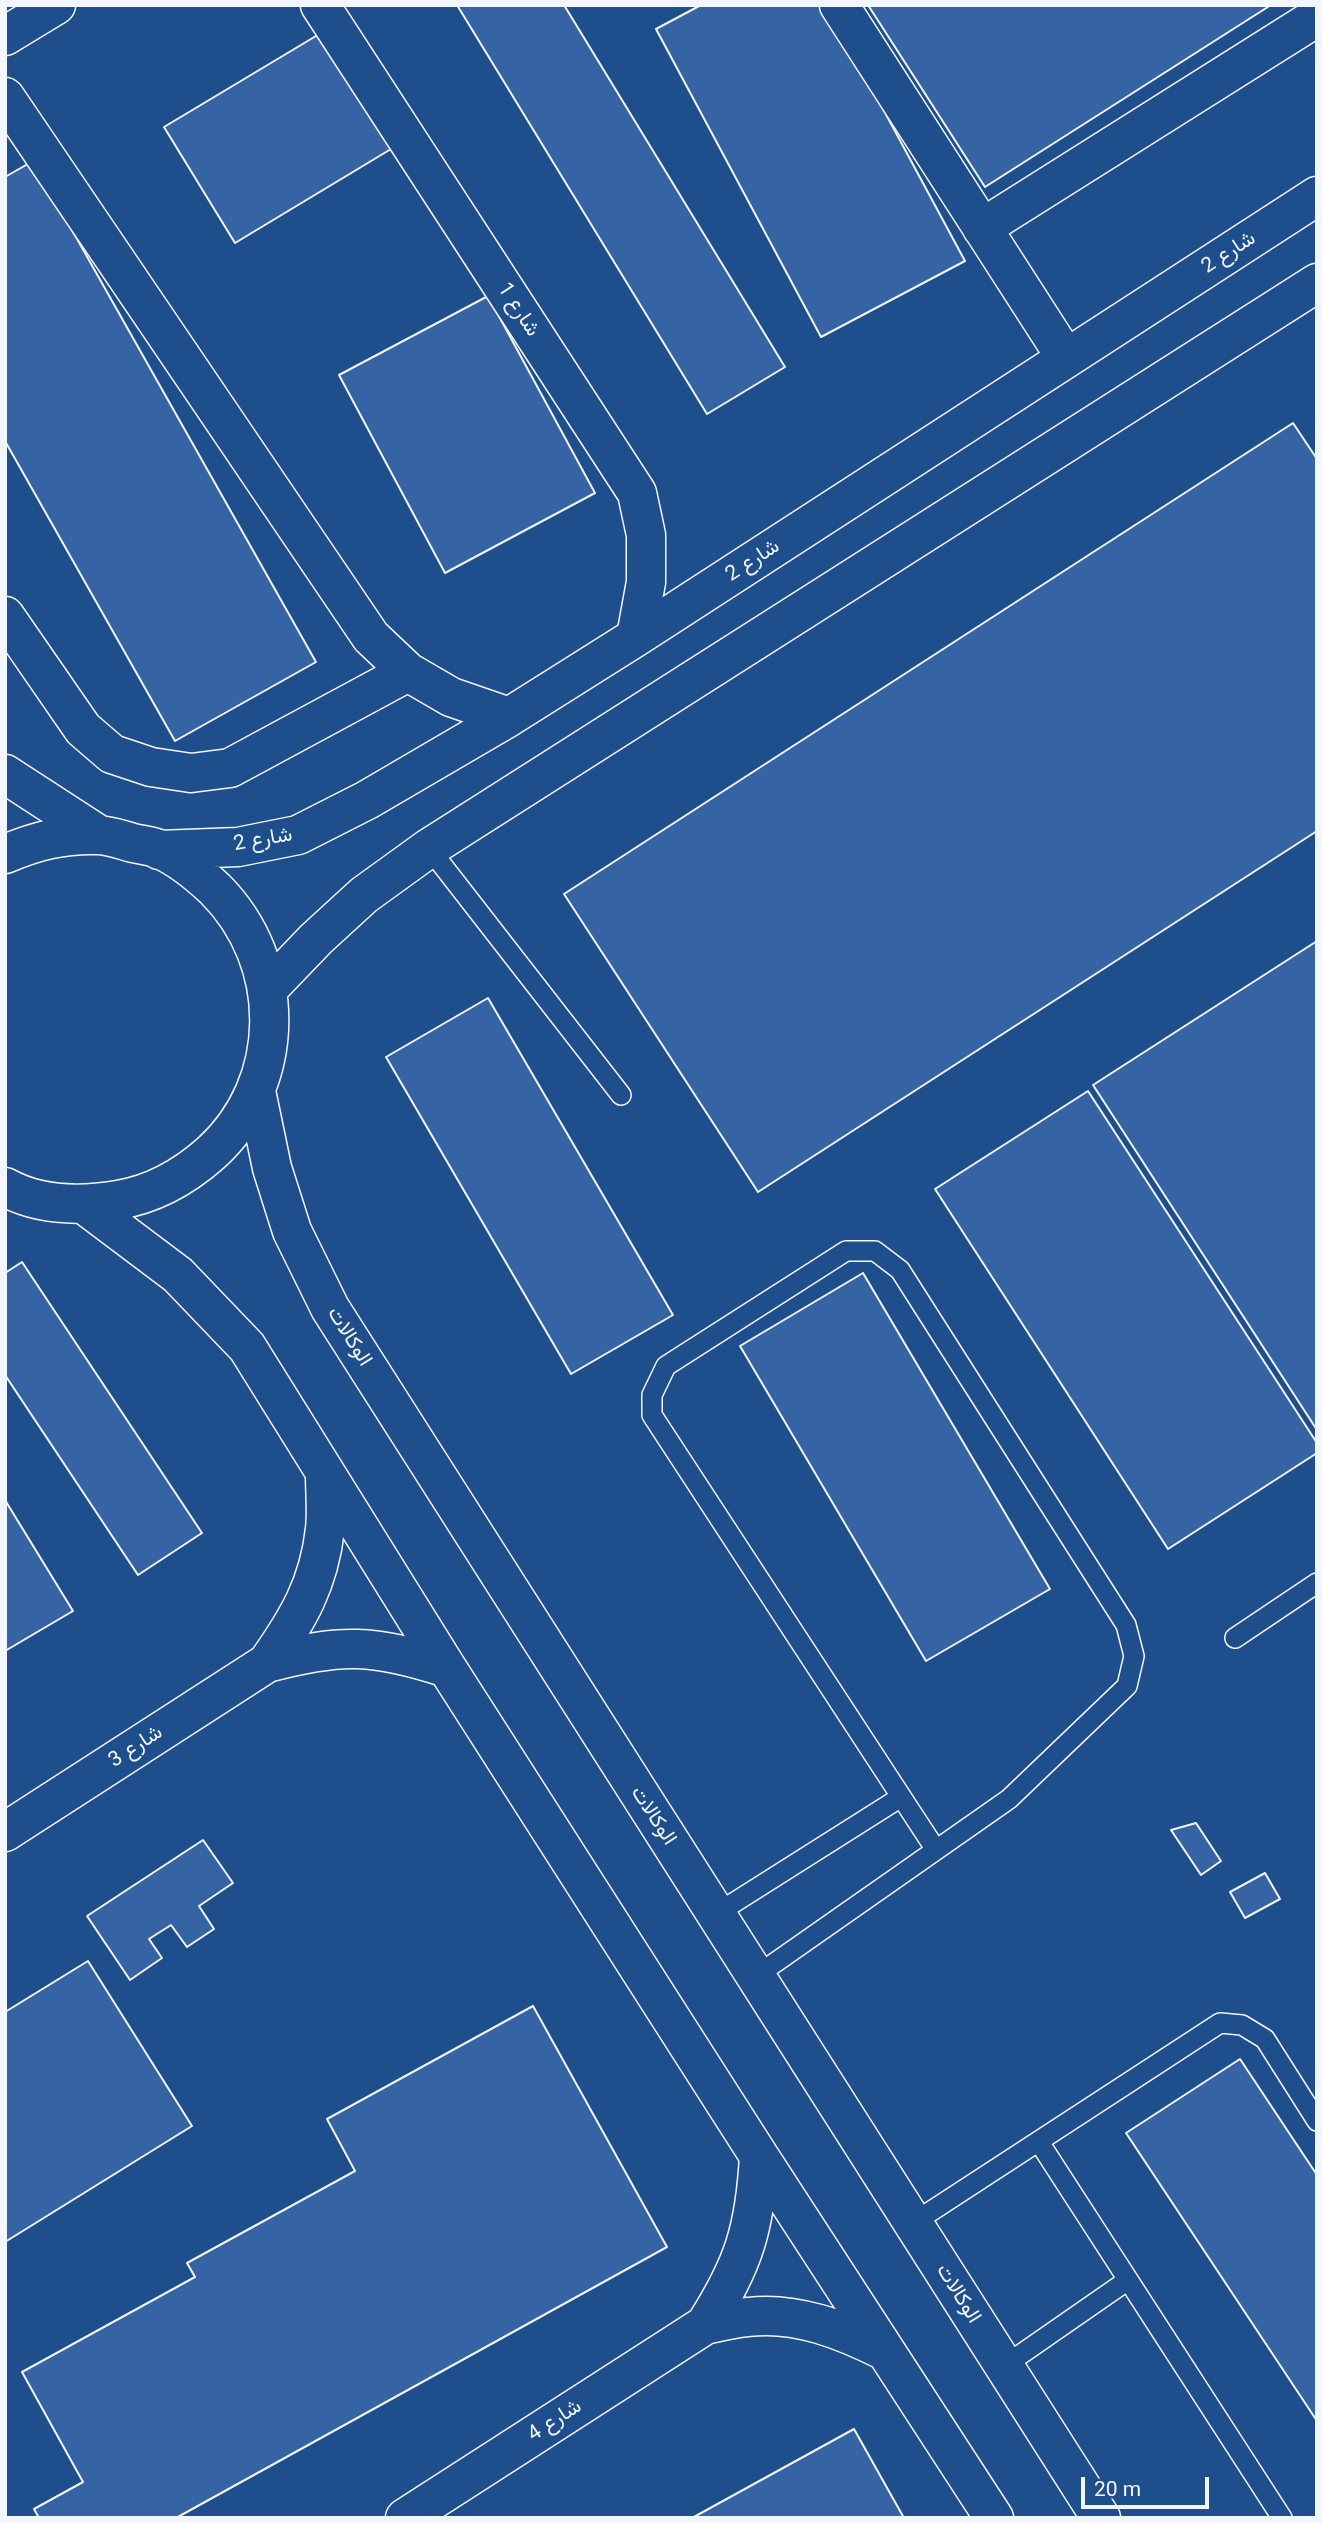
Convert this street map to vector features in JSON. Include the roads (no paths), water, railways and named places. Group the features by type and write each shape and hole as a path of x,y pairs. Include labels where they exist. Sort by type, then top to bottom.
{"street":[{"path":"5,36 56,5"},
{"name":"شارع 1","path":"320,5 637,493 646,535 646,582 636,637"},
{"path":"839,5 1066,358"},
{"path":"982,228 1317,17"},
{"path":"5,97 371,637 408,672 451,697 509,717"},
{"name":"شارع 2","path":"159,849 238,847 298,835 367,800 509,717 636,637 1317,196"},
{"path":"268,989 365,895 429,848 1317,283"},
{"path":"5,616 83,729 112,754 151,767 191,773 230,768 408,672"},
{"path":"5,775 99,835"},
{"path":"5,854 42,839 99,835 159,849 199,873 232,906 255,946 268,989 269,1041 256,1091 228,1137 188,1174 139,1197 85,1205 47,1201 7,1189"},
{"name":"الوكالات","path":"256,1091 272,1168 292,1231 330,1308 1101,2518"},
{"path":"85,1205 178,1275 247,1347 447,1668 994,2518"},
{"name":"شارع 3","path":"267,1663 295,1622 316,1577 326,1528 325,1474"},
{"name":"شارع 3","path":"5,1832 267,1663 311,1651 357,1647 403,1653 447,1668"},
{"name":"شارع 4","path":"705,2325 729,2287 746,2245 756,2201 759,2156"},
{"name":"شارع 4","path":"405,2518 705,2325 751,2316 797,2318 843,2330 885,2351"}],"lane":[{"path":"429,848 621,1095"},
{"path":"756,1976 1009,1799 1127,1686 1134,1656 1126,1625 900,1270 875,1251 846,1251 666,1366 652,1395 652,1415 936,1850"},
{"path":"1235,1638 1317,1583"},
{"path":"716,1914 901,1797"},
{"path":"913,2223 1220,2023 1242,2025 1265,2039 1317,2121"},
{"path":"1039,2142 1282,2518"},
{"path":"1004,2366 1128,2280"}]}
